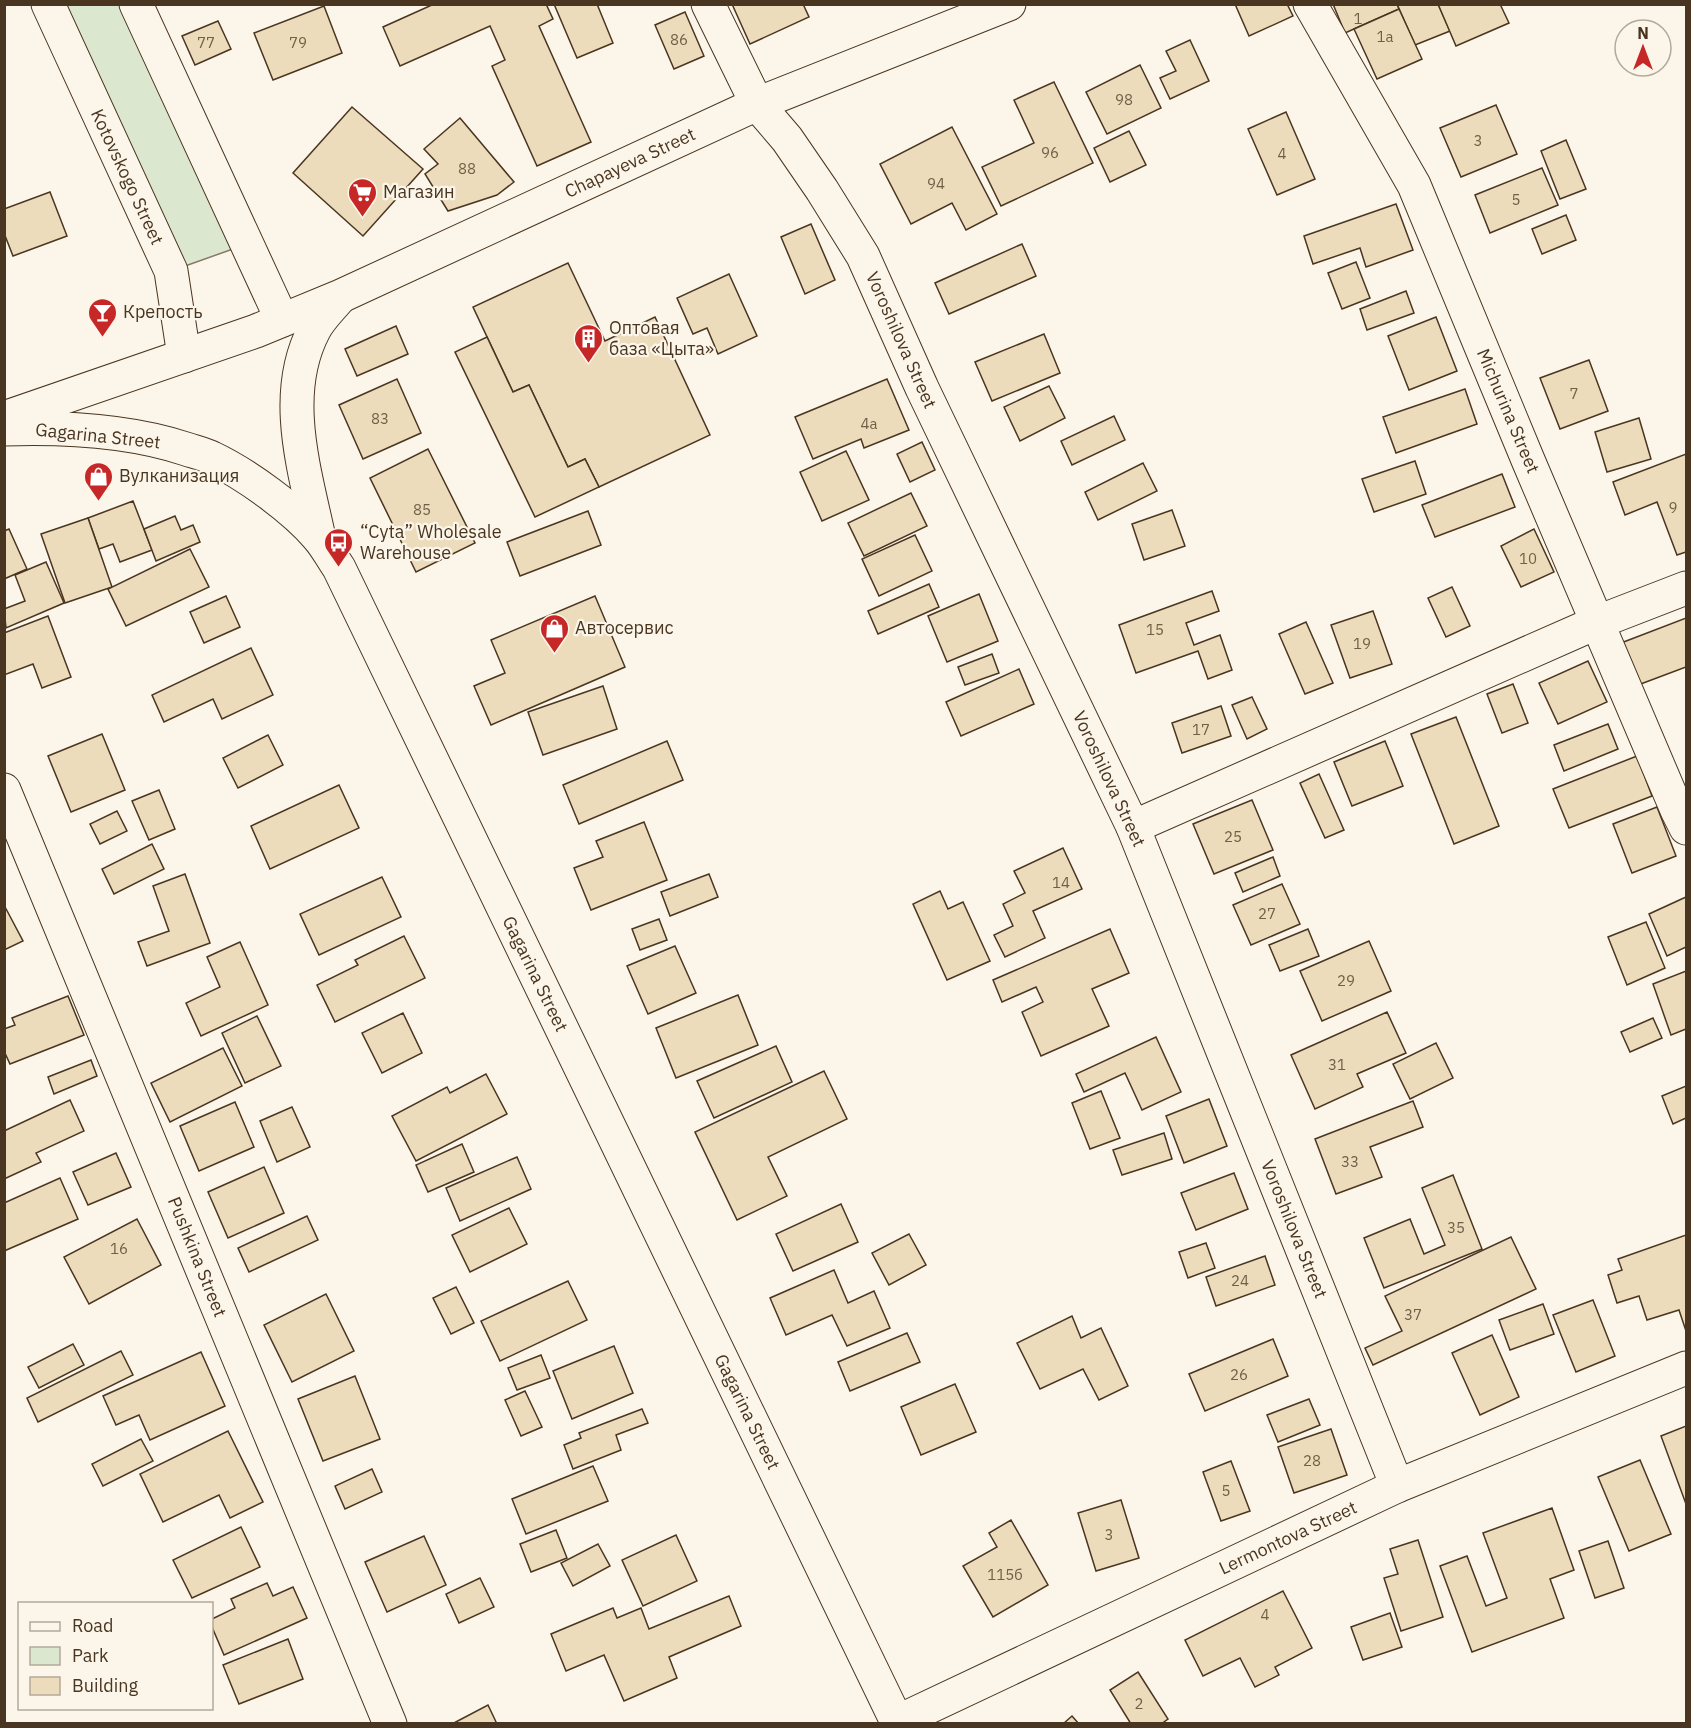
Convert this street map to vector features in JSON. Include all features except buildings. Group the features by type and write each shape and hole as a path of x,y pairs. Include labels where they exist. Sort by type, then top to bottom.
{"street":[{"name":"Kotovskogo Street","path":"48,4 171,271 184,356"},
{"path":"136,4 269,326"},
{"name":"Voroshilova Street","path":"708,4 757,104 787,139 863,256 927,399 1133,827 1397,1486"},
{"name":"Chapayeva Street","path":"4,418 269,326 341,296 757,104 1009,4"},
{"name":"Michurina Street","path":"1310,4 1414,185 1528,460 1686,828"},
{"path":"319,538 303,462 296,412 298,379 303,355 315,328 341,296"},
{"name":"Gagarina Street","path":"4,429 43,428 108,434 176,446 212,457 284,505 319,538 339,568 897,1723"},
{"path":"1133,827 1598,622 1686,588"},
{"name":"Pushkina Street","path":"4,790 390,1724"},
{"name":"Lermontova Street","path":"897,1723 1397,1486 1686,1368"}],"green space":[{"path":"48,5 136,5 247,244 171,271"}],"place":[{"name":"Магазин","path":"362,218"},
{"name":"Крепость","path":"102,338"},
{"name":"Оптовая база «Цыта»","path":"588,364"},
{"name":"Вулканизация","path":"98,502"},
{"name":"“Cyta” Wholesale Warehouse","path":"339,568"},
{"name":"Автосервис","path":"554,654"}]}
